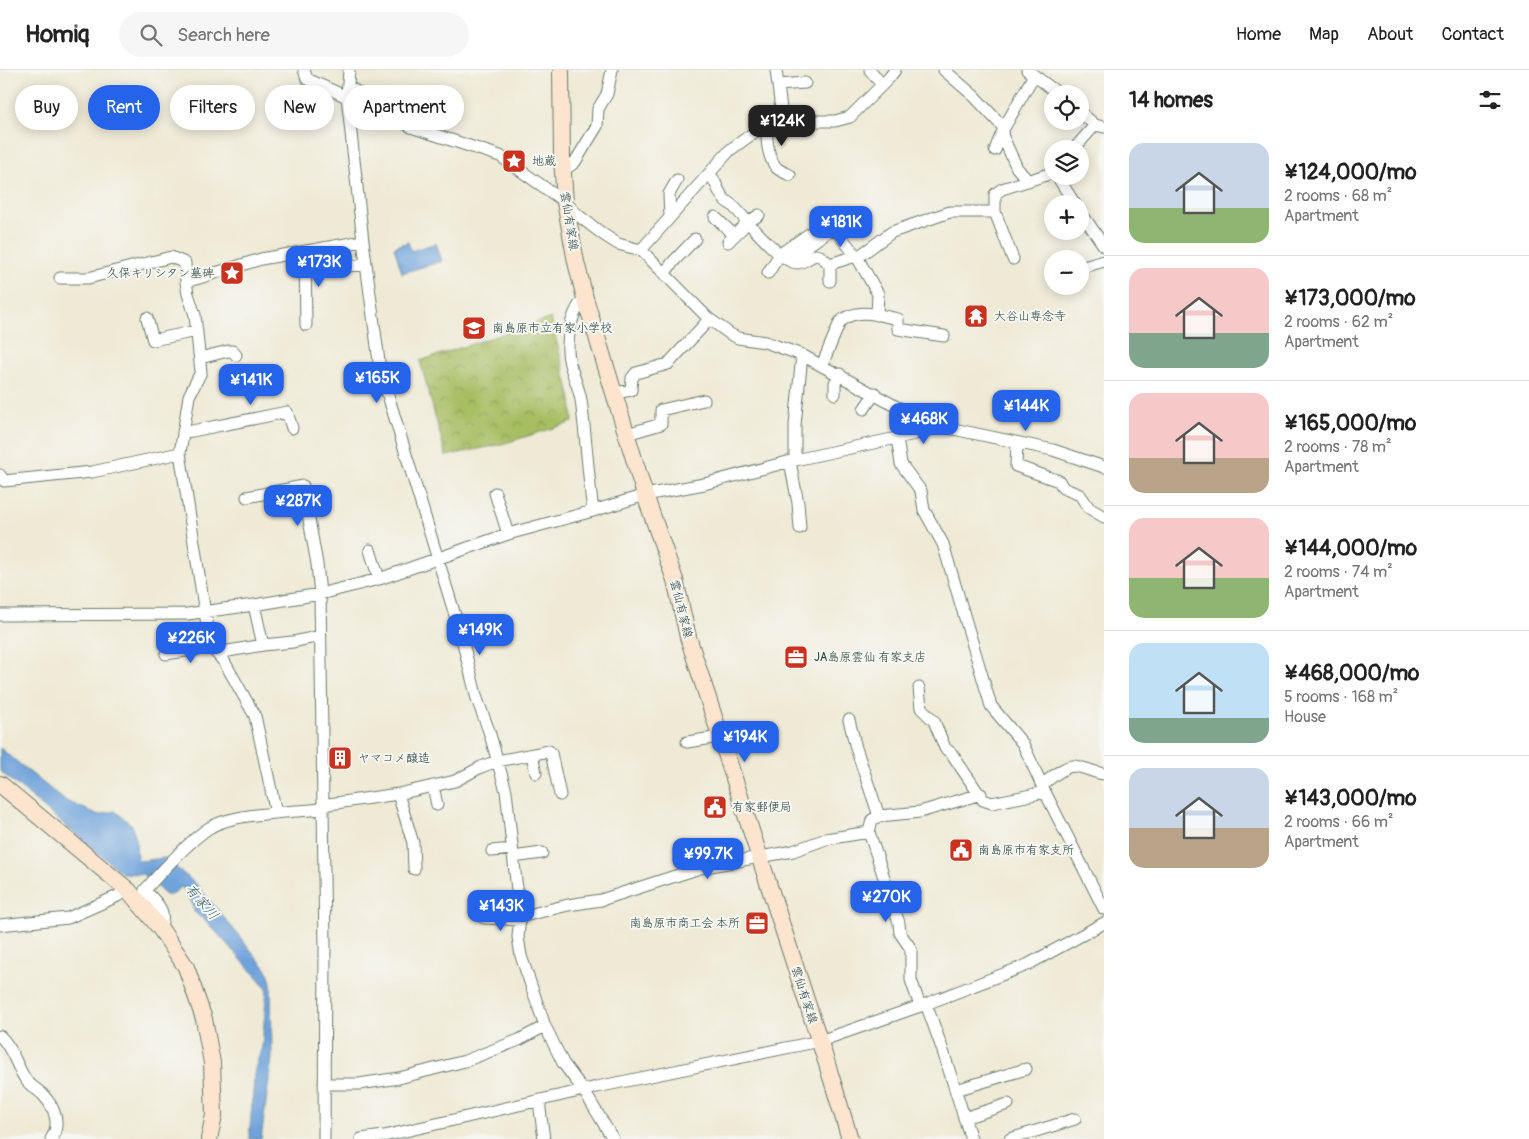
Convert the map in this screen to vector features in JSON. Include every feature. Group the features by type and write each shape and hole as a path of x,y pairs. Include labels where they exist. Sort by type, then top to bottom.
{"main road":[{"name":"雲仙有家線","path":"561,70 565,202 569,229 585,298 645,495 675,580 688,637 820,1041 850,1139"},
{"path":"0,784 129,891 160,928 186,967 204,1019 212,1062 214,1115 209,1139"}],"street":[{"path":"304,70 307,79 344,90"},
{"path":"348,85 349,70"},
{"path":"563,171 575,162 597,126 597,113 607,94 612,70"},
{"path":"776,70 782,117"},
{"path":"870,70 882,85"},
{"path":"641,250 730,150 782,117 814,121 835,121 850,117 895,70"},
{"path":"944,70 974,96 1003,131 1017,168 1028,180"},
{"path":"995,150 1031,73 1047,85"},
{"path":"778,85 805,83"},
{"path":"1084,140 1100,126 1089,118"},
{"path":"766,126 772,161 778,169 790,175"},
{"path":"352,130 363,241 380,369 413,474 461,636 477,699 489,731 506,792 521,956 545,1026 563,1063 584,1091 613,1139"},
{"path":"420,130 500,156 565,202 579,216 604,235 618,244 641,250 708,318 738,338 765,342 802,355 875,393 897,407 939,426 1053,450 1104,467"},
{"path":"710,174 725,200 733,205 747,223 784,257 796,263 807,260 815,255 820,256 830,264"},
{"path":"1013,259 995,212 994,194 1002,189 1044,175"},
{"path":"670,217 669,194 677,180"},
{"path":"733,205 717,219 731,239 747,223 759,215"},
{"path":"830,264 856,257 892,232 950,212 995,212"},
{"path":"768,273 784,257 827,224 856,257 878,294 877,315"},
{"path":"1089,224 1104,246"},
{"path":"664,274 695,239"},
{"path":"186,282 261,259 363,241"},
{"path":"306,252 306,325"},
{"path":"60,278 88,278 171,258 185,263 188,294 195,315 201,372 189,396 180,453 205,613 214,650 225,663 255,716 276,813"},
{"path":"1089,265 1104,261"},
{"path":"339,267 366,264"},
{"path":"830,264 830,281"},
{"path":"585,298 579,303 573,316 568,356 580,397 593,511"},
{"path":"822,365 840,322 845,317 862,312 898,319 898,329 944,336"},
{"path":"147,318 153,340 197,331"},
{"path":"614,393 631,390 632,378 636,374 668,364 705,324 708,318"},
{"path":"200,358 228,351 232,351 236,355"},
{"path":"800,528 793,461 802,355"},
{"path":"835,394 834,384 840,374"},
{"path":"864,409 875,393"},
{"path":"627,434 661,424 661,410 704,400"},
{"path":"897,407 901,464 921,491 924,510 943,544 991,706 1023,744 1104,909"},
{"path":"183,432 287,412 292,428"},
{"path":"0,615 205,613 320,594 379,579 508,534 645,495 704,484 793,461 924,432 939,426"},
{"path":"1017,443 1016,466 1059,481 1063,488 1080,495 1089,508 1104,517"},
{"path":"1,479 92,472 180,453"},
{"path":"247,497 303,486 317,564 320,594 325,946 324,1139"},
{"path":"495,493 508,534"},
{"path":"370,550 379,579"},
{"path":"254,605 262,644"},
{"path":"461,636 481,630"},
{"path":"166,654 293,642 320,636"},
{"path":"919,688 921,708 934,720 945,748 952,754 981,794 983,800 992,803 1044,788 1065,769 1074,766 1104,774"},
{"path":"849,720 856,748 879,816"},
{"path":"687,742 720,737"},
{"path":"160,928 164,914 145,890 188,846 209,828 230,819 322,807 398,794 455,780 497,761 549,751 560,795"},
{"path":"532,755 536,773"},
{"path":"433,786 437,805"},
{"path":"398,794 413,843 414,869"},
{"path":"971,1139 956,1090 923,1005 911,980 911,949 900,932 900,923 869,832 872,820 879,816 920,812 981,794"},
{"path":"484,918 519,918 568,905 601,900 700,868 793,851 826,839 869,832"},
{"path":"492,851 542,853"},
{"path":"0,925 68,918 129,891"},
{"path":"361,1139 384,1136 820,1041 923,1005 1027,965 1104,923"},
{"path":"324,1084 359,1084 408,1076 465,1061 519,1040 545,1026"},
{"path":"0,1036 6,1041 27,1082 45,1096 57,1116 55,1134 51,1139"},
{"path":"956,1090 1026,1068"},
{"path":"538,1102 544,1139"},
{"path":"964,1118 1008,1104"},
{"path":"1010,1139 1075,1119"}],"green space":[{"path":"551,318 571,399 573,422 502,444 446,456 420,361"}],"water":[{"path":"408,242 411,251 436,243 442,261 402,273 394,247"},
{"name":"有家川","path":"0,748 64,800 99,815 115,811 132,825 136,840 137,858 140,861 165,858 197,885 268,971 271,983 272,1058 261,1139 249,1139 255,1069 262,1047 267,988 207,922 194,912 192,903 183,888 181,887 171,895 166,895 142,874 122,873 0,771"}],"place":[{"name":"地蔵","path":"514,161"},
{"name":"久保キリシタン墓碑","path":"232,273"},
{"name":"大谷山専念寺","path":"976,316"},
{"name":"南島原市立有家小学校","path":"474,328"},
{"name":"JA島原雲仙 有家支店","path":"796,657"},
{"name":"ヤマコメ醸造","path":"340,758"},
{"name":"有家郵便局","path":"715,807"},
{"name":"南島原市有家支所","path":"961,850"},
{"name":"南島原市商工会 本所","path":"757,923"}]}
